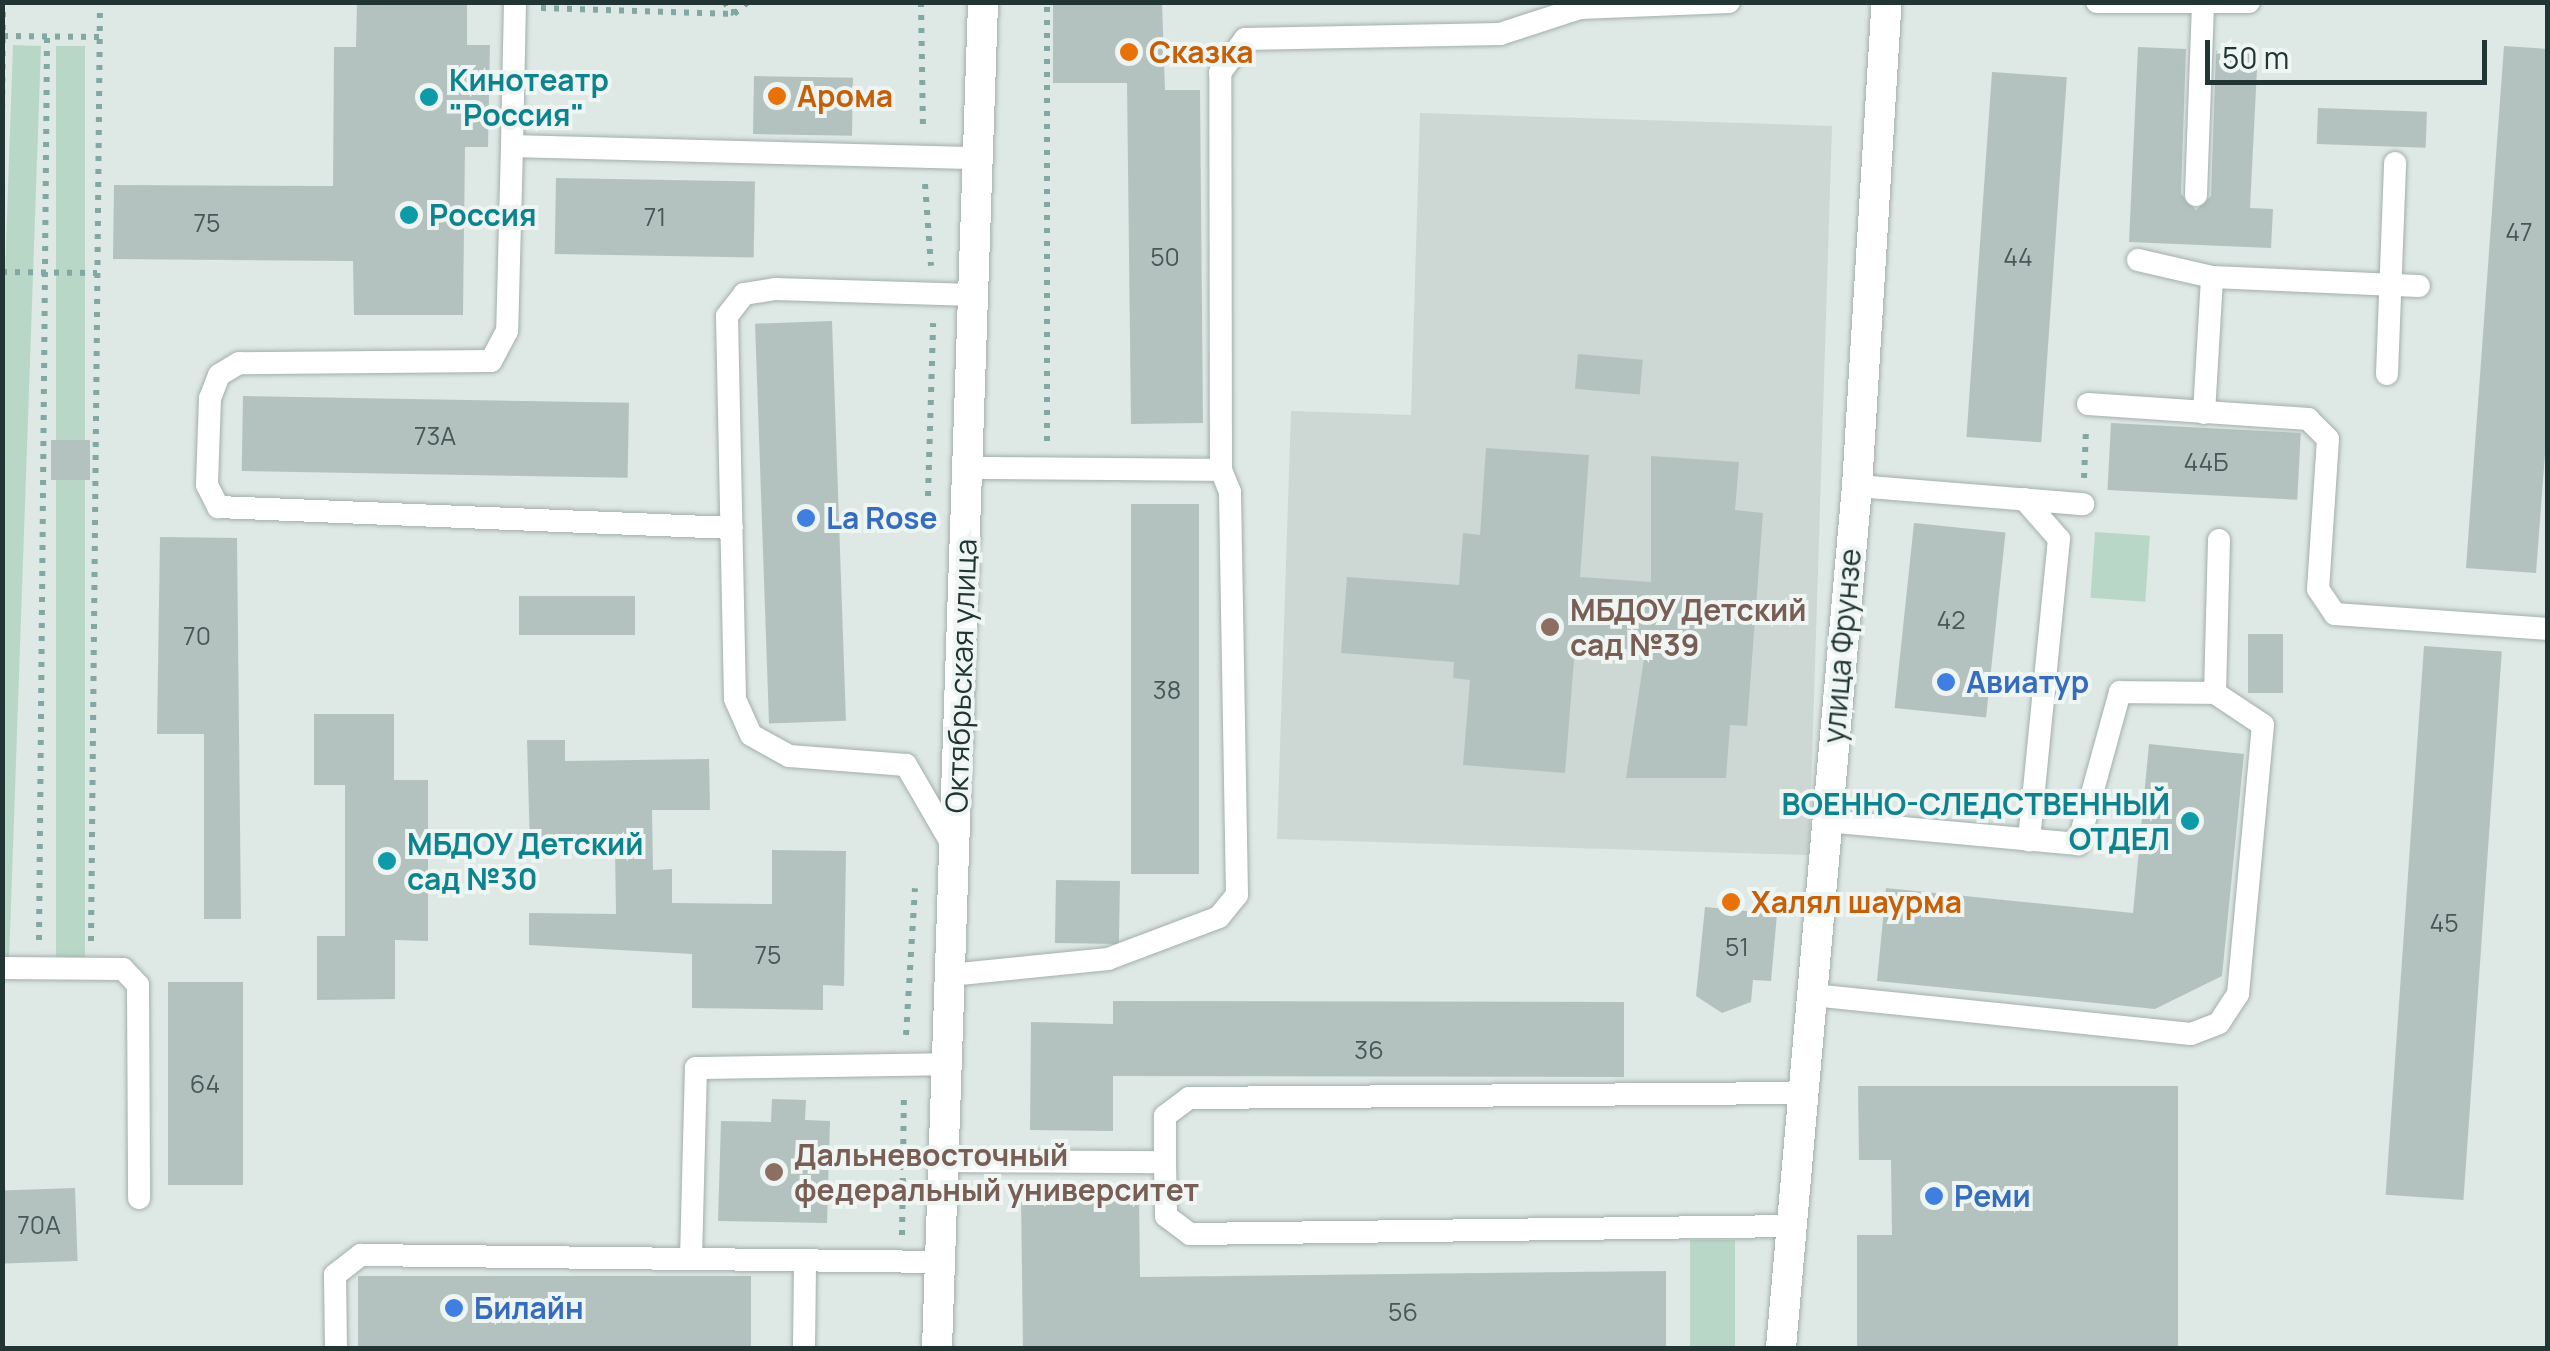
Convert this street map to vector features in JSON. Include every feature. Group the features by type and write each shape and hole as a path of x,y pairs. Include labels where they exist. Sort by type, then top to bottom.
{"street":[{"name":"Октябрьская улица","path":"937,1348 983,2"},
{"name":"улица Фрунзе","path":"1781,1348 1857,486 1886,2"}],"lane":[{"path":"950,975 1108,960 1219,917 1236,894 1230,492 1221,470 1220,73 1245,39 1500,34 1580,8 1728,2"},
{"path":"2097,2 2203,6 2249,2"},
{"path":"515,5 507,331 491,361 239,363 219,375 210,398 207,485 218,507 732,528"},
{"path":"2196,195 2203,6"},
{"path":"512,146 978,158"},
{"path":"2387,374 2395,163"},
{"path":"2138,260 2212,277 2419,286"},
{"path":"2204,413 2212,277"},
{"path":"954,848 906,765 790,756 751,735 735,699 727,316 744,294 974,295"},
{"path":"2088,404 2308,419 2328,438 2318,589 2335,614 2548,629"},
{"path":"969,468 1221,470"},
{"path":"1857,486 2082,504"},
{"path":"2024,499 2059,538 2029,841"},
{"path":"2215,692 2219,540"},
{"path":"1813,995 2191,1034 2219,1023 2238,994 2263,725 2215,692 2120,692 2110,703 2084,834 2078,844 1826,821"},
{"path":"2,968 123,969 138,985 139,1198"},
{"path":"691,1258 696,1068 947,1064"},
{"path":"1791,1226 1190,1234 1166,1216 1164,1116 1189,1098 1803,1092"},
{"path":"942,1161 1165,1162"},
{"path":"336,1348 335,1275 361,1255 940,1262"},
{"path":"804,1348 805,1260"}],"path":[{"path":"2,121 4,2"},
{"path":"91,969 100,2"},
{"path":"724,2 734,14"},
{"path":"734,2 734,14"},
{"path":"515,5 734,14 748,2"},
{"path":"921,2 923,154 933,294 928,509"},
{"path":"1047,2 1047,468"},
{"path":"3,36 100,37"},
{"path":"39,968 47,37"},
{"path":"2,272 97,273"},
{"path":"2082,504 2088,404"},
{"path":"902,1262 904,1064 916,877"}],"shaded area":[{"name":"МБДОУ Детский сад №39","path":"1420,113 1832,126 1809,855 1277,839 1291,411 1411,415"}],"green space":[{"path":"13,45 41,46 9,962 2,962 2,360"},
{"path":"56,46 85,46 85,963 56,963"},
{"path":"2095,532 2150,536 2145,602 2090,598"},
{"path":"1690,1240 1735,1240 1735,1348 1690,1348"}],"building":[{"name":"Россия","path":"357,2 467,2 467,45 490,45 488,147 465,147 463,315 354,315 353,261 113,259 114,185 333,186 334,47 356,47"},
{"path":"1053,2 1162,2 1165,90 1200,90 1203,423 1131,424 1127,83 1053,83"},
{"path":"2504,46 2548,49 2548,414 2536,573 2466,568"},
{"path":"2138,47 2186,49 2181,194 2196,210 2211,196 2216,51 2258,49 2250,208 2273,209 2271,248 2129,242"},
{"path":"1992,72 2067,77 2041,442 1966,437"},
{"path":"754,76 853,78 852,136 753,134"},
{"path":"2318,108 2427,112 2426,148 2317,144"},
{"path":"556,178 755,181 754,257 555,254"},
{"path":"832,321 846,721 769,723 755,324"},
{"path":"1578,354 1643,360 1640,395 1575,389"},
{"path":"243,396 629,403 628,478 242,471"},
{"path":"2111,423 2301,433 2297,500 2107,490"},
{"path":"51,440 90,440 90,480 51,480"},
{"path":"1486,448 1589,455 1580,577 1651,582 1651,456 1739,462 1735,510 1763,513 1747,726 1730,725 1726,778 1626,778 1645,652 1575,647 1565,773 1463,765 1470,680 1453,678 1454,662 1341,653 1347,577 1459,585 1463,533 1480,535"},
{"path":"1131,504 1199,504 1199,874 1131,874"},
{"path":"1914,523 2005,533 1986,718 1895,708"},
{"path":"160,537 237,538 241,919 204,919 204,734 157,734"},
{"path":"519,596 635,596 635,635 519,635"},
{"path":"2248,634 2283,634 2283,693 2248,693"},
{"path":"2424,646 2502,651 2463,1200 2386,1195"},
{"name":"МБДОУ Детский сад №30","path":"314,714 394,714 394,780 428,780 428,941 395,940 395,999 317,1000 317,936 345,936 345,785 314,785"},
{"path":"527,740 565,740 565,761 709,759 710,810 652,810 653,870 672,869 672,903 772,904 772,850 846,851 844,986 823,985 823,1010 692,1008 692,954 529,945 529,913 616,914 615,848 530,848"},
{"name":"ВОЕННО-СЛЕДСТВЕННЫЙ ОТДЕЛ","path":"2149,744 2244,754 2222,976 2155,1009 1877,981 1886,888 2133,913"},
{"path":"1056,880 1120,881 1119,944 1055,943"},
{"path":"1705,907 1777,914 1771,981 1753,980 1751,1002 1722,1013 1696,996"},
{"path":"168,982 243,982 243,1185 168,1185"},
{"path":"1113,1001 1624,1002 1624,1077 1113,1076 1113,1131 1030,1130 1031,1022 1113,1024"},
{"path":"1858,1086 2178,1086 2178,1348 1857,1348 1857,1235 1892,1235 1891,1160 1859,1160"},
{"name":"Дальневосточный федеральный университет","path":"772,1099 806,1100 805,1120 830,1121 827,1223 718,1221 721,1121 771,1122"},
{"path":"75,1188 78,1261 5,1264 2,1191"},
{"path":"1139,1194 1140,1277 1666,1271 1666,1347 1023,1348 1021,1196"},
{"path":"358,1276 751,1276 751,1348 358,1348"}],"place":[{"name":"Сказка","path":"1129,52"},
{"name":"Арома","path":"777,96"},
{"name":"Кинотеатр \"Россия\"","path":"429,97"},
{"name":"Россия","path":"409,215"},
{"name":"La Rose","path":"806,518"},
{"name":"МБДОУ Детский сад №39","path":"1550,627"},
{"name":"Авиатур","path":"1946,682"},
{"name":"ВОЕННО-СЛЕДСТВЕННЫЙ ОТДЕЛ","path":"2190,821"},
{"name":"МБДОУ Детский сад №30","path":"387,861"},
{"name":"Халял шаурма","path":"1731,902"},
{"name":"Дальневосточный федеральный университет","path":"774,1172"},
{"name":"Реми","path":"1934,1196"},
{"name":"Билайн","path":"454,1308"}]}
